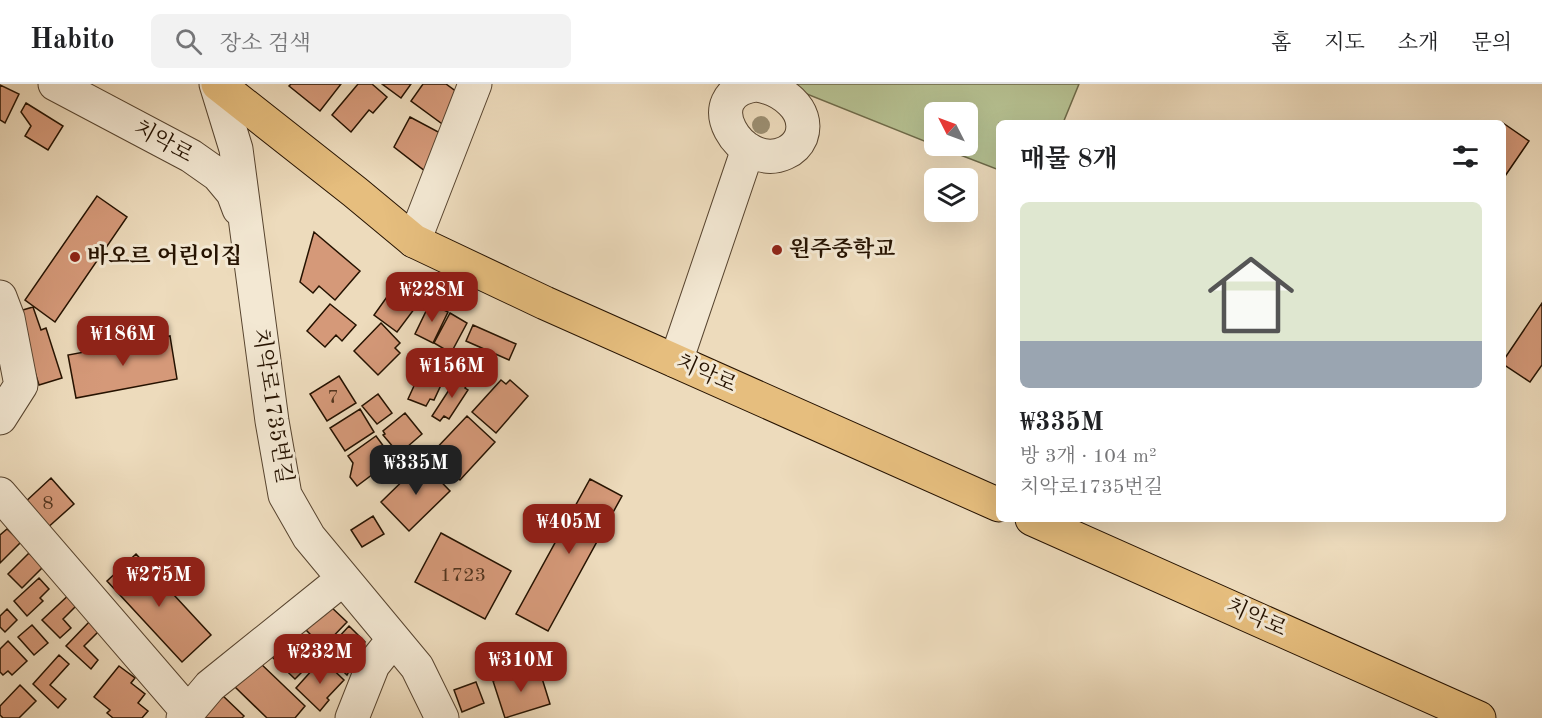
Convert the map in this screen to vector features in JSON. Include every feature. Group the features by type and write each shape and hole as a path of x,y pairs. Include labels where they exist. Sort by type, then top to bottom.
{"main road":[{"name":"치악로","path":"217,84 356,192 414,241 545,303 996,504"},
{"name":"치악로","path":"1039,522 1479,718"}],"street":[{"name":"치악로","path":"55,84 191,156 218,175 233,193 246,225"},
{"name":"치악로1735번길","path":"217,84 236,149 272,420 285,495 309,537 417,667 442,718"},
{"path":"414,241 475,84"},
{"path":"676,361 748,149"},
{"path":"0,297 8,318 21,385 0,418"},
{"path":"0,494 186,715 210,686 343,579"},
{"path":"352,718 373,664 393,640"}],"green space":[{"path":"782,84 1079,84 1064,120 996,120 996,169 963,156 978,156 978,102 924,102 924,141"}],"building":[{"path":"291,84 341,84 320,111 289,86"},
{"path":"358,84 372,84 387,97 373,113 369,110 351,132 332,115"},
{"path":"382,84 411,84 401,98"},
{"path":"423,84 446,84 465,98 445,126 411,101"},
{"path":"0,85 19,94 5,123 0,120"},
{"path":"26,103 63,126 48,150 25,136 31,126 21,112"},
{"path":"410,117 444,135 425,171 394,147"},
{"path":"1506,125 1529,141 1506,175"},
{"path":"97,196 127,217 55,322 25,300"},
{"path":"314,232 360,271 335,300 319,286 313,293 300,282"},
{"path":"394,287 418,304 397,332 374,315"},
{"path":"430,303 448,312 433,343 415,334"},
{"path":"1542,303 1542,365 1530,382 1506,366 1506,357"},
{"path":"330,304 356,325 342,341 336,335 325,347 307,331"},
{"path":"33,307 41,330 46,328 62,378 39,385 16,312"},
{"path":"450,313 467,323 451,353 434,343"},
{"path":"381,323 400,343 395,348 400,353 378,375 354,351"},
{"path":"473,325 516,344 509,360 466,341"},
{"path":"170,336 177,379 76,398 68,355"},
{"path":"460,373 467,377 463,382 467,385 465,388 468,390 449,419 444,416 440,421 432,416"},
{"path":"419,375 441,385 434,400 430,399 426,406 408,399"},
{"path":"339,376 356,403 327,421 310,394"},
{"path":"501,380 506,384 510,380 528,396 496,433 472,412"},
{"path":"378,394 392,413 377,424 362,406"},
{"path":"360,409 374,432 345,451 330,428"},
{"path":"405,413 422,434 399,454 383,435 385,434 383,431"},
{"path":"467,416 495,442 460,480 432,453"},
{"path":"376,436 393,459 357,486 350,477 353,463 348,456"},
{"path":"422,462 450,491 409,531 381,502"},
{"path":"51,478 74,504 45,530 23,504"},
{"path":"590,479 622,496 548,631 516,614"},
{"path":"373,516 384,534 362,547 351,530"},
{"path":"7,529 21,542 0,563 0,535"},
{"path":"441,533 511,571 485,619 415,582"},
{"path":"29,553 43,567 22,588 8,574"},
{"path":"136,554 211,635 182,662 107,581"},
{"path":"39,578 49,589 40,598 43,601 27,616 14,601"},
{"path":"73,591 82,600 63,619 71,628 60,638 42,620"},
{"path":"329,605 347,622 323,647 305,629"},
{"path":"7,609 17,620 5,632 0,627 0,616"},
{"path":"90,621 100,630 84,646 98,660 91,669 66,646"},
{"path":"32,625 48,643 34,655 18,637"},
{"path":"349,626 365,642 347,675 324,653"},
{"path":"283,639 289,646 292,643 302,652 304,650 314,660 295,679 269,654"},
{"path":"8,641 27,661 12,675 8,671 3,675 0,672 0,649"},
{"path":"59,655 69,664 50,685 66,699 58,708 33,684"},
{"path":"322,659 344,680 327,698 329,700 320,711 296,688"},
{"path":"259,662 305,706 295,718 267,718 235,687"},
{"path":"119,666 135,678 131,683 145,694 138,703 148,711 142,718 113,718 107,713 110,710 94,697"},
{"path":"527,669 530,679 541,675 550,704 505,718 493,681"},
{"path":"476,682 484,703 462,712 454,690"},
{"path":"20,685 36,701 19,718 3,718 0,715 0,706"},
{"path":"221,694 244,716 242,718 199,718"}],"place":[{"name":"원주중학교","path":"777,250"},
{"name":"바오르 어린이집","path":"75,257"}]}
